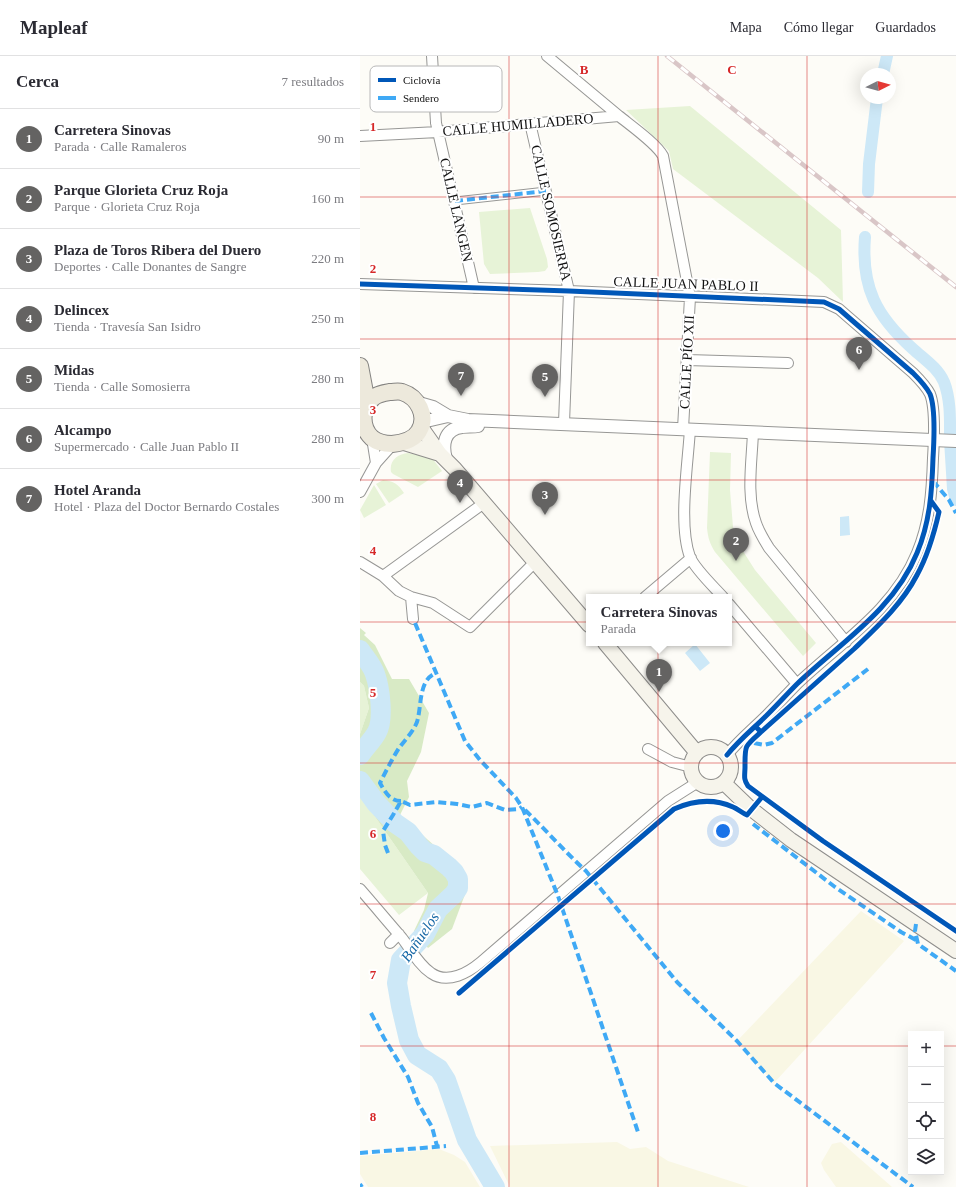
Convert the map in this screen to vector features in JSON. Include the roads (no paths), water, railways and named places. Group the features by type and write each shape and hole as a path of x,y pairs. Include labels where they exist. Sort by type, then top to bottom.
{"main road":[{"path":"361,370 373,387 384,393"},
{"path":"361,370 365,419 379,442 397,443 443,457"},
{"path":"365,419 373,398 384,393 401,392 412,397 419,403 422,413 421,425 419,431 414,437 397,443"},
{"path":"421,425 443,457 586,622"},
{"path":"607,646 697,754"},
{"path":"714,748 727,755 731,766 731,772 724,782 717,786 710,787 704,786 694,778 691,767 693,759 702,750 714,748"},
{"path":"724,782 750,808 791,840 956,950"}],"street":[{"name":"CALLE LANGEN","path":"432,56 433,66"},
{"path":"547,56 619,116"},
{"name":"CALLE LANGEN","path":"435,112 436,123 474,288"},
{"name":"CALLE HUMILLADERO","path":"360,135 438,132 619,116"},
{"name":"CALLE PÍO XII","path":"619,116 662,153 690,297 687,360 685,526 686,542 691,558"},
{"name":"CALLE SOMOSIERRA","path":"530,123 569,291 564,423"},
{"path":"455,201 546,191"},
{"name":"CALLE JUAN PABLO II","path":"360,284 824,302 839,309 922,382 930,395 945,441 928,518 917,554 904,577 884,605 846,642 797,684 727,755"},
{"path":"687,360 788,363"},
{"path":"419,403 448,416 468,420 564,423 945,441"},
{"path":"421,425 448,416"},
{"path":"365,419 376,463"},
{"path":"443,457 444,444 449,433 455,429 461,427 477,427 498,421"},
{"path":"753,432 751,493 753,511 760,534 769,548 846,642"},
{"path":"360,492 376,463 397,443"},
{"path":"383,576 484,503"},
{"path":"649,594 691,558 721,594"},
{"path":"360,562 383,576 399,591 411,597 433,603 470,627 535,562"},
{"path":"411,597 413,619"},
{"path":"732,608 797,684"},
{"path":"648,749 672,762 691,767"},
{"path":"361,892 401,937 417,959 432,974 442,977 455,977 471,970 668,801 698,782"},
{"path":"390,943 401,937"}],"water":[{"path":"849,516 850,535 840,536 840,517"},
{"path":"693,646 697,646 710,663 700,671 685,653"}],"waterway":[{"path":"884,68 887,56"},
{"path":"868,192 869,164 876,104"},
{"path":"865,237 864,255 866,271 869,286 880,312 889,325 934,368 944,382 949,403 953,489 956,500"},
{"name":"Bañuelos","path":"360,650 374,671 380,695 381,712 377,732 360,755"},
{"name":"Bañuelos","path":"360,781 376,803 395,823 408,832 425,852 434,855 449,867 458,879 458,888 454,894 438,909 425,934 401,960 397,983 409,1040 417,1055 439,1069 446,1080 467,1140 495,1187"}],"railway":[{"path":"667,56 956,287"}],"place":[{"name":"Alcampo","path":"859,370"},
{"name":"Hotel Aranda","path":"461,396"},
{"name":"Midas","path":"545,397"},
{"name":"Delincex","path":"460,503"},
{"name":"Plaza de Toros Ribera del Duero","path":"545,515"},
{"name":"Parque Glorieta Cruz Roja","path":"736,561"},
{"name":"Carretera Sinovas","path":"659,692"}]}
